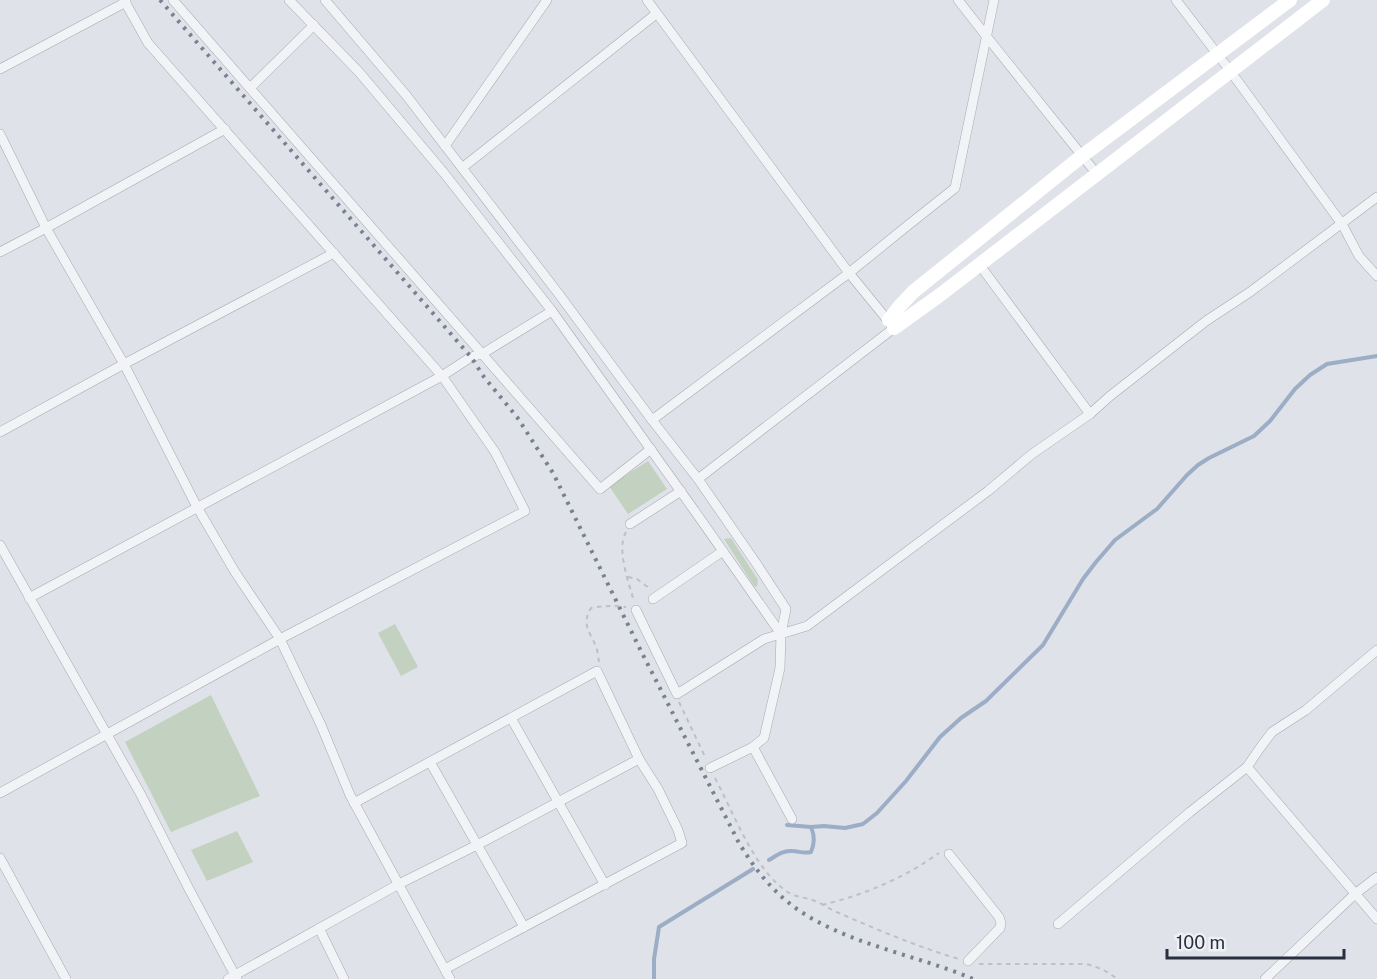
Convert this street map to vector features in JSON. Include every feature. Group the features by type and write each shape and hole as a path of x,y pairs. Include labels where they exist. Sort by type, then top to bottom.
{"street":[{"path":"173,0 600,489 651,449"},
{"path":"289,0 359,72 444,173 552,311 781,634"},
{"path":"325,0 406,95 558,292 698,479 786,609 781,634 780,668 764,738 753,747 710,768"},
{"path":"445,146 547,0"},
{"path":"647,0 849,273 891,324"},
{"path":"958,0 1096,173"},
{"path":"652,420 849,273 956,188 993,0"},
{"path":"1176,0 1342,224 1359,256 1377,276"},
{"path":"891,324 899,307 913,292 1082,156 1290,0"},
{"path":"698,479 891,324 940,295 1323,0"},
{"path":"0,69 125,1 148,43 442,376 495,452 525,511 280,639 0,793"},
{"path":"462,168 656,14"},
{"path":"250,87 314,25"},
{"path":"0,252 225,129"},
{"path":"0,134 46,228 124,364 197,507 235,572 280,639 321,725 354,803 450,979"},
{"path":"636,610 677,694 764,639 807,626 988,491 1032,454 1090,414 1206,321 1250,292 1377,197"},
{"path":"0,432 334,253"},
{"path":"979,264 1090,414"},
{"path":"29,598 442,376 552,311"},
{"path":"630,524 681,491"},
{"path":"0,545 140,793 233,978 399,884 639,759"},
{"path":"656,597 723,551"},
{"path":"1058,924 1190,812 1248,767 1272,732 1306,710 1377,650"},
{"path":"354,803 597,671 639,759 658,789 682,843 444,969"},
{"path":"511,718 605,885"},
{"path":"753,747 792,819"},
{"path":"430,762 479,844 524,927"},
{"path":"1248,767 1377,919"},
{"path":"949,854 999,917 1001,923 1000,928 968,961"},
{"path":"0,858 66,979"},
{"path":"1264,979 1355,894 1377,877"},
{"path":"319,928 344,979"}],"path":[{"path":"597,671 599,662 596,648 586,626 586,616 591,608 612,605 636,610 622,556 622,538 630,524"},
{"path":"627,577 637,579 656,597"},
{"path":"677,694 678,701 710,768 756,859 781,887 795,896 813,900 927,949 968,961 987,964 1086,964 1098,967 1117,979"},
{"path":"822,905 881,886 926,863 944,850 949,854"}],"green space":[{"path":"648,461 667,489 628,514 609,486"},
{"path":"731,538 758,580 757,587 754,586 724,539"},
{"path":"395,624 418,667 401,676 378,633"},
{"path":"211,695 260,796 171,832 125,742"},
{"path":"237,831 253,862 207,881 191,850"}],"waterway":[{"path":"769,860 786,851 811,852 814,840 811,827 845,828 863,824 877,813 906,781 940,737 961,718 986,701 1043,645 1083,579 1115,540 1157,509 1198,465 1254,436 1310,375 1327,364 1377,356"},
{"path":"787,825 811,827"},
{"path":"654,979 654,959 659,927 753,869"}],"railway":[{"path":"160,0 471,357 484,377 517,417 553,473 739,843 761,875 789,903 809,917 831,928 878,947 973,979"}]}
